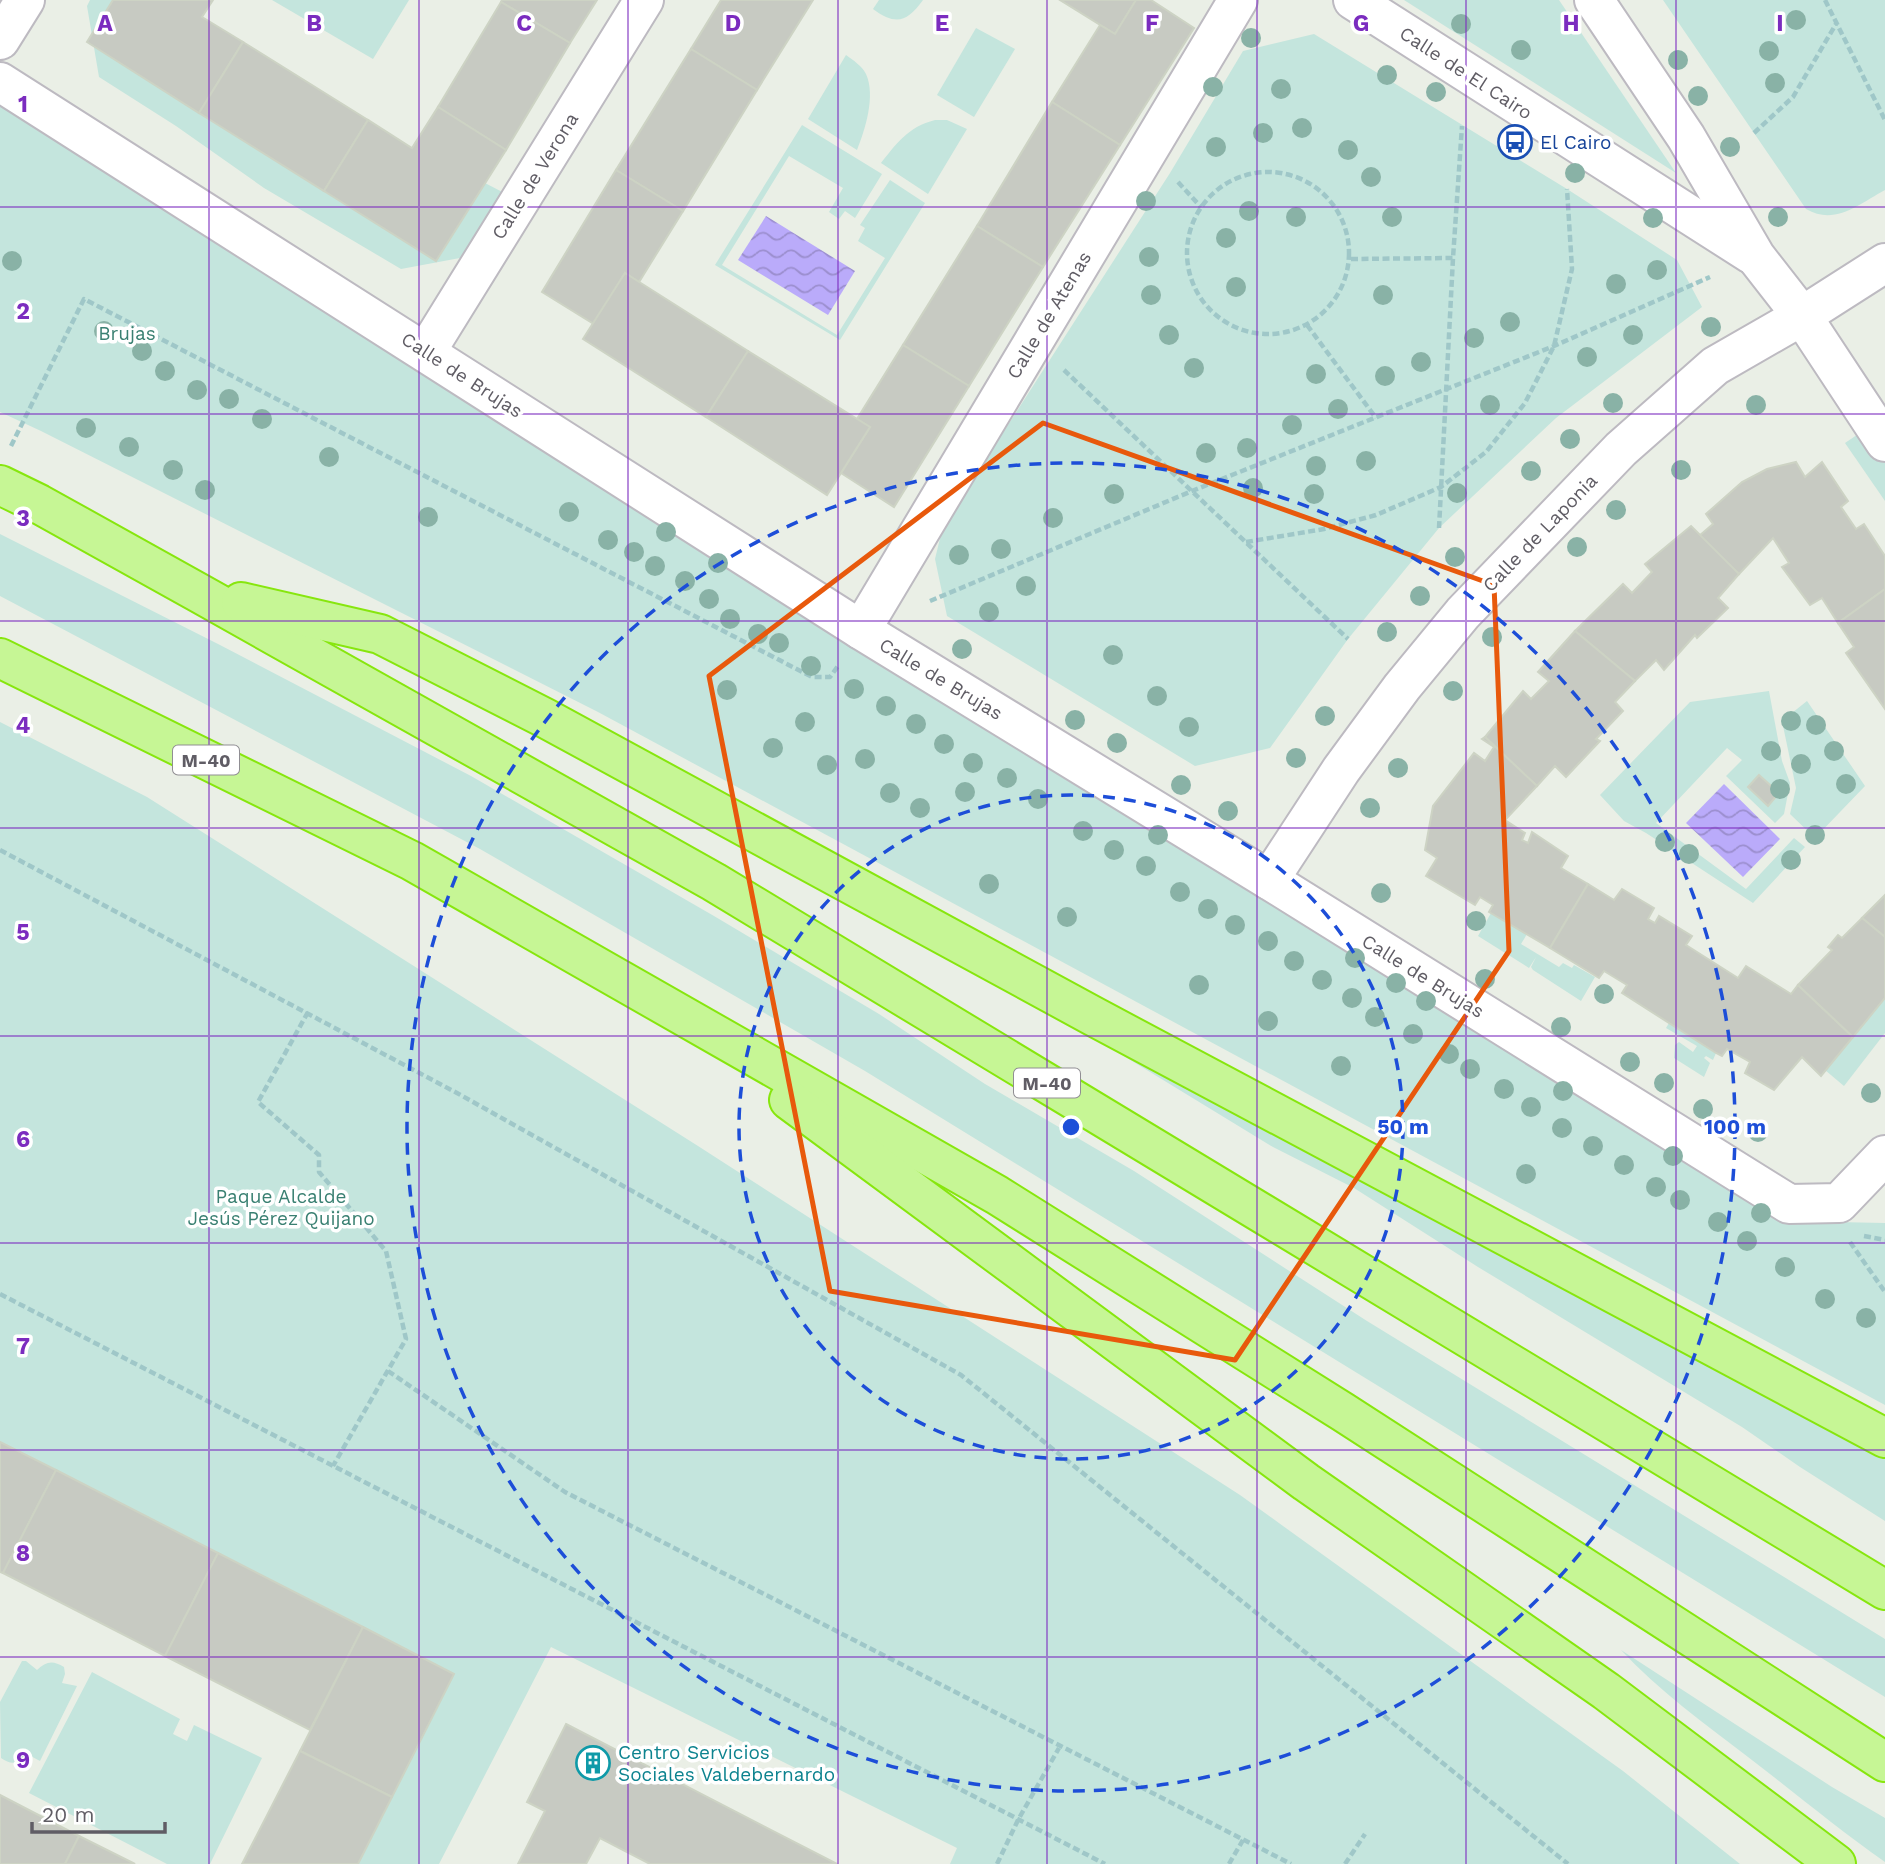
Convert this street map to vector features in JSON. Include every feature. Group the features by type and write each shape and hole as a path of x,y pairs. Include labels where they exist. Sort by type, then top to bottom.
{"highway":[{"name":"M-40","path":"3,471 39,504 714,882 1885,1590"},
{"path":"199,593 380,634 545,718 1093,1016 1885,1438"},
{"name":"M-40","path":"0,658 411,861 998,1195 1343,1412 1885,1762"},
{"path":"650,996 1295,1474 1606,1691 1836,1864"}],"street":[{"path":"0,40 25,0"},
{"name":"Calle de Verona","path":"426,352 644,0"},
{"name":"Calle de Atenas","path":"861,630 1238,0"},
{"name":"Calle de El Cairo","path":"1353,0 1756,257"},
{"name":"Calle de El Cairo","path":"1594,0 1686,137 1756,257 1802,316 1885,442"},
{"name":"Calle de Brujas","path":"0,82 861,630 1789,1204 1839,1203 1885,1155"},
{"name":"Calle de Laponia","path":"1269,880 1340,770 1402,687 1463,613 1621,449 1715,366 1802,316 1885,263"}],"path":[{"path":"1825,0 1885,120"},
{"path":"1754,133 1793,97 1836,24"},
{"path":"1439,528 1452,258 1462,126"},
{"path":"1269,171 1295,175 1319,188 1337,208 1348,232 1351,258 1344,285 1329,309 1307,325 1282,335 1254,334 1229,325 1207,308 1192,285 1187,258 1189,231 1201,207 1219,188 1242,175 1269,171"},
{"path":"1170,173 1201,207"},
{"path":"1246,542 1324,529 1376,515 1441,487 1486,452 1525,403 1554,346 1572,269 1567,189"},
{"path":"925,603 1192,491 1554,346 1756,257"},
{"path":"1351,258 1452,258"},
{"path":"3,471 84,299 812,677 830,677 861,630"},
{"path":"1307,325 1376,418"},
{"path":"1033,342 1348,639"},
{"path":"0,850 457,1093 961,1375 1568,1864"},
{"path":"308,1013 258,1102 319,1155 318,1172 386,1251 406,1339 333,1466"},
{"path":"1843,1233 1885,1292"},
{"path":"0,1294 1105,1864"},
{"path":"387,1371 565,1492 1291,1864"},
{"path":"997,1864 1018,1820 1060,1747"},
{"path":"1345,1864 1365,1834"},
{"path":"1229,1864 1243,1840"}],"highlighted area":[{"path":"1043,423 1494,585 1509,951 1235,1360 830,1291 709,676"}],"green space":[{"path":"90,0 113,0 110,6 123,65 404,241 460,223 485,183 510,196 476,255 401,269 264,188 176,126 99,77 87,6"},
{"path":"272,0 409,0 373,59"},
{"path":"879,0 923,0 912,13 895,19 873,9"},
{"path":"1404,0 1559,0 1676,173"},
{"path":"1663,0 1885,0 1885,190 1856,207 1837,214 1817,214 1806,209"},
{"path":"976,28 1015,49 974,117 937,95"},
{"path":"1314,34 1567,189 1677,260 1702,307 1556,418 1439,528 1348,639 1270,748 1195,766 947,616 935,559 943,526 1170,173 1243,51"},
{"path":"846,55 864,71 869,83 870,102 857,150 808,119"},
{"name":"Brujas","path":"0,103 1793,1218 1885,1223 1885,1405 598,712 0,412"},
{"path":"935,120 947,120 967,129 928,194 881,163 910,131"},
{"path":"802,125 882,174 855,218 845,211 839,219 829,212 843,188 789,156 722,265 837,335 885,258 858,241 865,228 860,225 890,180 925,203 840,340 715,265"},
{"path":"1885,416 1885,501 1845,443"},
{"path":"0,534 471,776 879,1014 985,1084 1134,1171 1367,1321 1885,1639 1885,1697 865,1071 480,849 0,596"},
{"path":"1769,691 1782,761 1790,783 1784,814 1775,823 1726,776 1742,760 1727,748 1656,823 1746,889 1794,838 1805,847 1753,903 1624,821 1600,795 1690,702"},
{"path":"1807,701 1865,786 1815,838 1790,814 1796,788 1782,721"},
{"name":"Paque Alcalde Jesús Pérez Quijano","path":"0,722 147,797 698,1146 1240,1495 1623,1771 1740,1864 950,1864 957,1848 551,1647 439,1864 357,1864 454,1674 0,1442"},
{"path":"1491,913 1527,934 1521,944 1559,967 1563,963 1572,968 1574,965 1595,977 1581,1001 1533,970 1531,967 1536,957 1529,968 1478,936"},
{"path":"1885,998 1885,1033 1844,1086 1825,1070"},
{"path":"1669,1023 1716,1053 1713,1060 1706,1056 1704,1058 1710,1063 1704,1077 1674,1058 1675,1045 1679,1042 1693,1052 1697,1046 1666,1028"},
{"path":"1114,1050 1137,1056 1885,1450 1885,1521 1742,1427 1478,1267 1354,1188 1273,1147"},
{"path":"1621,1650 1832,1787 1885,1818 1885,1862 1682,1706"},
{"path":"22,1661 37,1670 50,1662 60,1665 64,1667 65,1674 62,1683 77,1686 40,1761 25,1753 20,1760 11,1763 1,1758 0,1702"},
{"path":"92,1672 180,1719 173,1734 187,1741 194,1725 262,1758 210,1864 167,1864 29,1793"}],"water":[{"path":"766,216 855,271 828,315 738,260"},
{"path":"1724,784 1780,839 1743,877 1686,823"}],"building":[{"path":"113,0 213,0 202,17 243,42 199,113 87,42"},
{"path":"597,0 570,43 501,2"},
{"path":"721,0 813,0 757,90 691,49"},
{"path":"1060,0 1136,0 1115,34"},
{"path":"1136,0 1151,0 1194,28 1120,145 1052,102 1100,25 1115,34"},
{"path":"501,2 570,43 506,150 438,107"},
{"path":"243,42 368,120 324,191 199,113"},
{"path":"691,49 757,90 683,211 616,170"},
{"path":"1052,102 1120,145 1043,267 977,226"},
{"path":"438,107 506,150 436,261 324,191 368,120 412,148"},
{"path":"616,170 683,211 639,282 625,273 594,324 542,292"},
{"path":"977,226 1043,267 969,386 903,345"},
{"path":"625,273 748,351 706,417 583,339"},
{"path":"903,345 969,386 894,507 841,473 870,427 857,419"},
{"path":"748,351 870,427 827,495 706,417"},
{"path":"1796,462 1805,477 1822,462 1848,501 1841,507 1856,529 1864,524 1885,556 1885,589 1838,623 1822,598 1810,605 1782,567 1789,563 1773,538 1739,574 1699,536 1713,524 1706,514 1742,482 1767,469"},
{"path":"1691,526 1739,574 1718,598 1728,608 1697,638 1695,635 1664,670 1656,660 1635,681 1575,631 1623,584 1632,593 1652,572 1645,564"},
{"path":"1885,589 1885,709 1846,653 1854,647 1838,623"},
{"path":"1575,631 1635,681 1615,702 1623,711 1596,739 1600,741 1566,777 1555,766 1537,786 1485,737 1523,691 1531,699 1549,681 1538,672"},
{"path":"1485,737 1537,786 1505,820 1525,833 1522,840 1528,843 1532,832 1568,856 1561,868 1588,884 1550,948 1489,912 1493,905 1480,897 1475,905 1426,876 1437,858 1425,850 1433,806 1474,753 1485,761 1494,747 1482,739"},
{"path":"1759,775 1779,793 1768,806 1748,787"},
{"path":"1588,884 1614,900 1622,889 1654,908 1648,919 1655,923 1659,916 1692,936 1686,945 1738,978 1746,966 1791,994 1798,985 1853,1037 1821,1076 1802,1057 1774,1090 1745,1073 1750,1062 1727,1049 1722,1056 1716,1053 1622,993 1627,985 1604,971 1599,978 1550,948"},
{"path":"1885,895 1885,937 1862,918"},
{"path":"1862,918 1885,937 1885,998 1853,1037 1798,985 1832,950 1828,947 1838,935 1842,938"},
{"path":"0,1442 56,1470 3,1573 0,1572"},
{"path":"56,1470 218,1553 165,1656 3,1573"},
{"path":"218,1553 363,1627 310,1730 165,1656"},
{"path":"363,1627 454,1674 392,1797 300,1751"},
{"name":"Centro Servicios Sociales Valdebernardo","path":"566,1724 837,1864 650,1864 600,1838 586,1864 518,1864 545,1811 527,1802"},
{"path":"300,1751 392,1797 358,1864 242,1864"},
{"path":"0,1795 79,1836 65,1864 0,1864"},
{"path":"79,1836 135,1864 65,1864"}],"place":[{"name":"El Cairo","path":"1515,142"},
{"name":"Centro Servicios Sociales Valdebernardo","path":"593,1763"}]}
